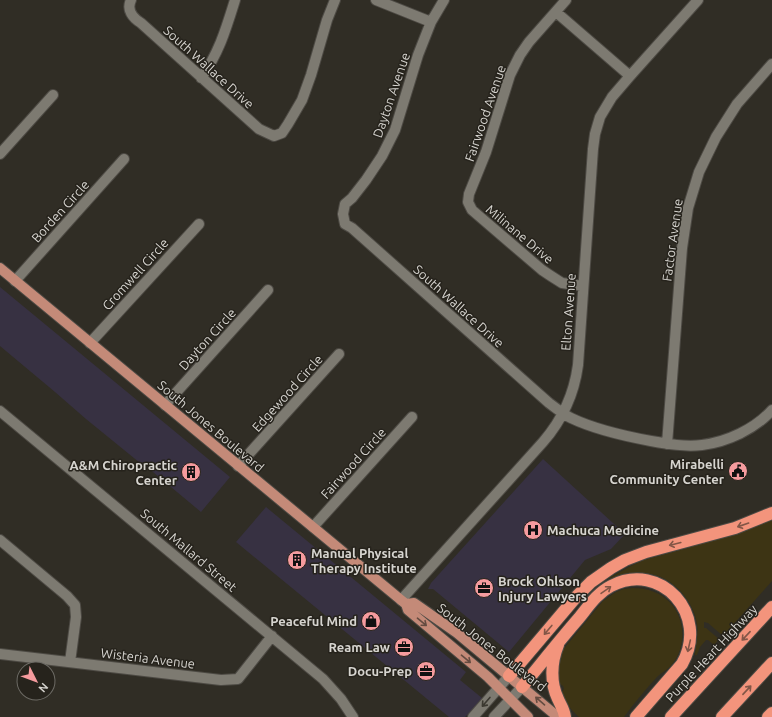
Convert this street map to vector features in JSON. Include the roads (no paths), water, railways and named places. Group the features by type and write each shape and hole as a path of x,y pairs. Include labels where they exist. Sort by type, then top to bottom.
{"highway":[{"path":"509,676 576,597 591,582 611,568 625,560 641,554 734,528 772,513"},
{"path":"522,687 598,596 610,586 618,583 632,580 648,581 665,588 677,598 688,616 691,638 687,654 679,668 636,717"},
{"name":"Purple Heart Highway","path":"670,717 772,607"},
{"path":"561,639 555,656 553,678 555,693 564,711 565,717"},
{"path":"722,717 772,663"},
{"path":"768,717 772,713"}],"main road":[{"name":"South Jones Boulevard","path":"0,268 403,602 408,610 499,688 528,717"},
{"name":"South Jones Boulevard","path":"403,602 414,603 446,624 558,717"}],"street":[{"name":"South Wallace Drive","path":"130,0 130,13 134,19 141,23 259,129 274,136 282,133 302,100 327,20 335,0"},
{"path":"202,78 215,57 222,41 235,0"},
{"path":"376,0 432,22"},
{"name":"Dayton Avenue","path":"343,214 345,204 352,198 366,180 382,156 395,130 418,55 432,22 444,0"},
{"name":"Fairwood Avenue","path":"468,202 469,194 486,152 510,75 520,55 529,42 566,0"},
{"name":"Elton Avenue","path":"403,602 543,442 555,427 569,402 576,380 595,134 600,117 618,88 698,0"},
{"path":"556,12 630,76"},
{"name":"Factor Avenue","path":"667,444 682,248 688,208 699,172 716,137 737,104 772,64"},
{"path":"764,73 772,80"},
{"path":"0,154 53,95"},
{"name":"Borden Circle","path":"16,281 124,159"},
{"name":"Milinane Drive","path":"468,202 472,210 542,270 562,283 583,286"},
{"name":"South Wallace Drive","path":"343,214 344,224 352,228 549,403 571,418 603,430 639,439 683,446 702,445 734,436 755,425 772,410"},
{"name":"Cromwell Circle","path":"90,342 199,224"},
{"name":"Dayton Circle","path":"165,405 268,290"},
{"name":"Edgewood Circle","path":"238,466 340,354"},
{"name":"South Mallard Street","path":"0,411 323,679 342,699 353,717"},
{"name":"Fairwood Circle","path":"313,527 412,417"},
{"path":"0,540 67,596 75,605 76,617 70,662"},
{"name":"Wisteria Avenue","path":"0,654 221,680 238,679 272,636"},
{"path":"473,717 509,676"},
{"path":"494,717 522,687"}],"place":[{"name":"Mirabelli Community Center","path":"738,471"},
{"name":"A&M Chiropractic Center","path":"191,472"},
{"name":"Machuca Medicine","path":"533,530"},
{"name":"Manual Physical Therapy Institute","path":"297,560"},
{"name":"Brock Ohlson Injury Lawyers","path":"484,588"},
{"name":"Peaceful Mind","path":"371,621"},
{"name":"Ream Law","path":"404,647"},
{"name":"Docu-Prep","path":"426,671"}]}
